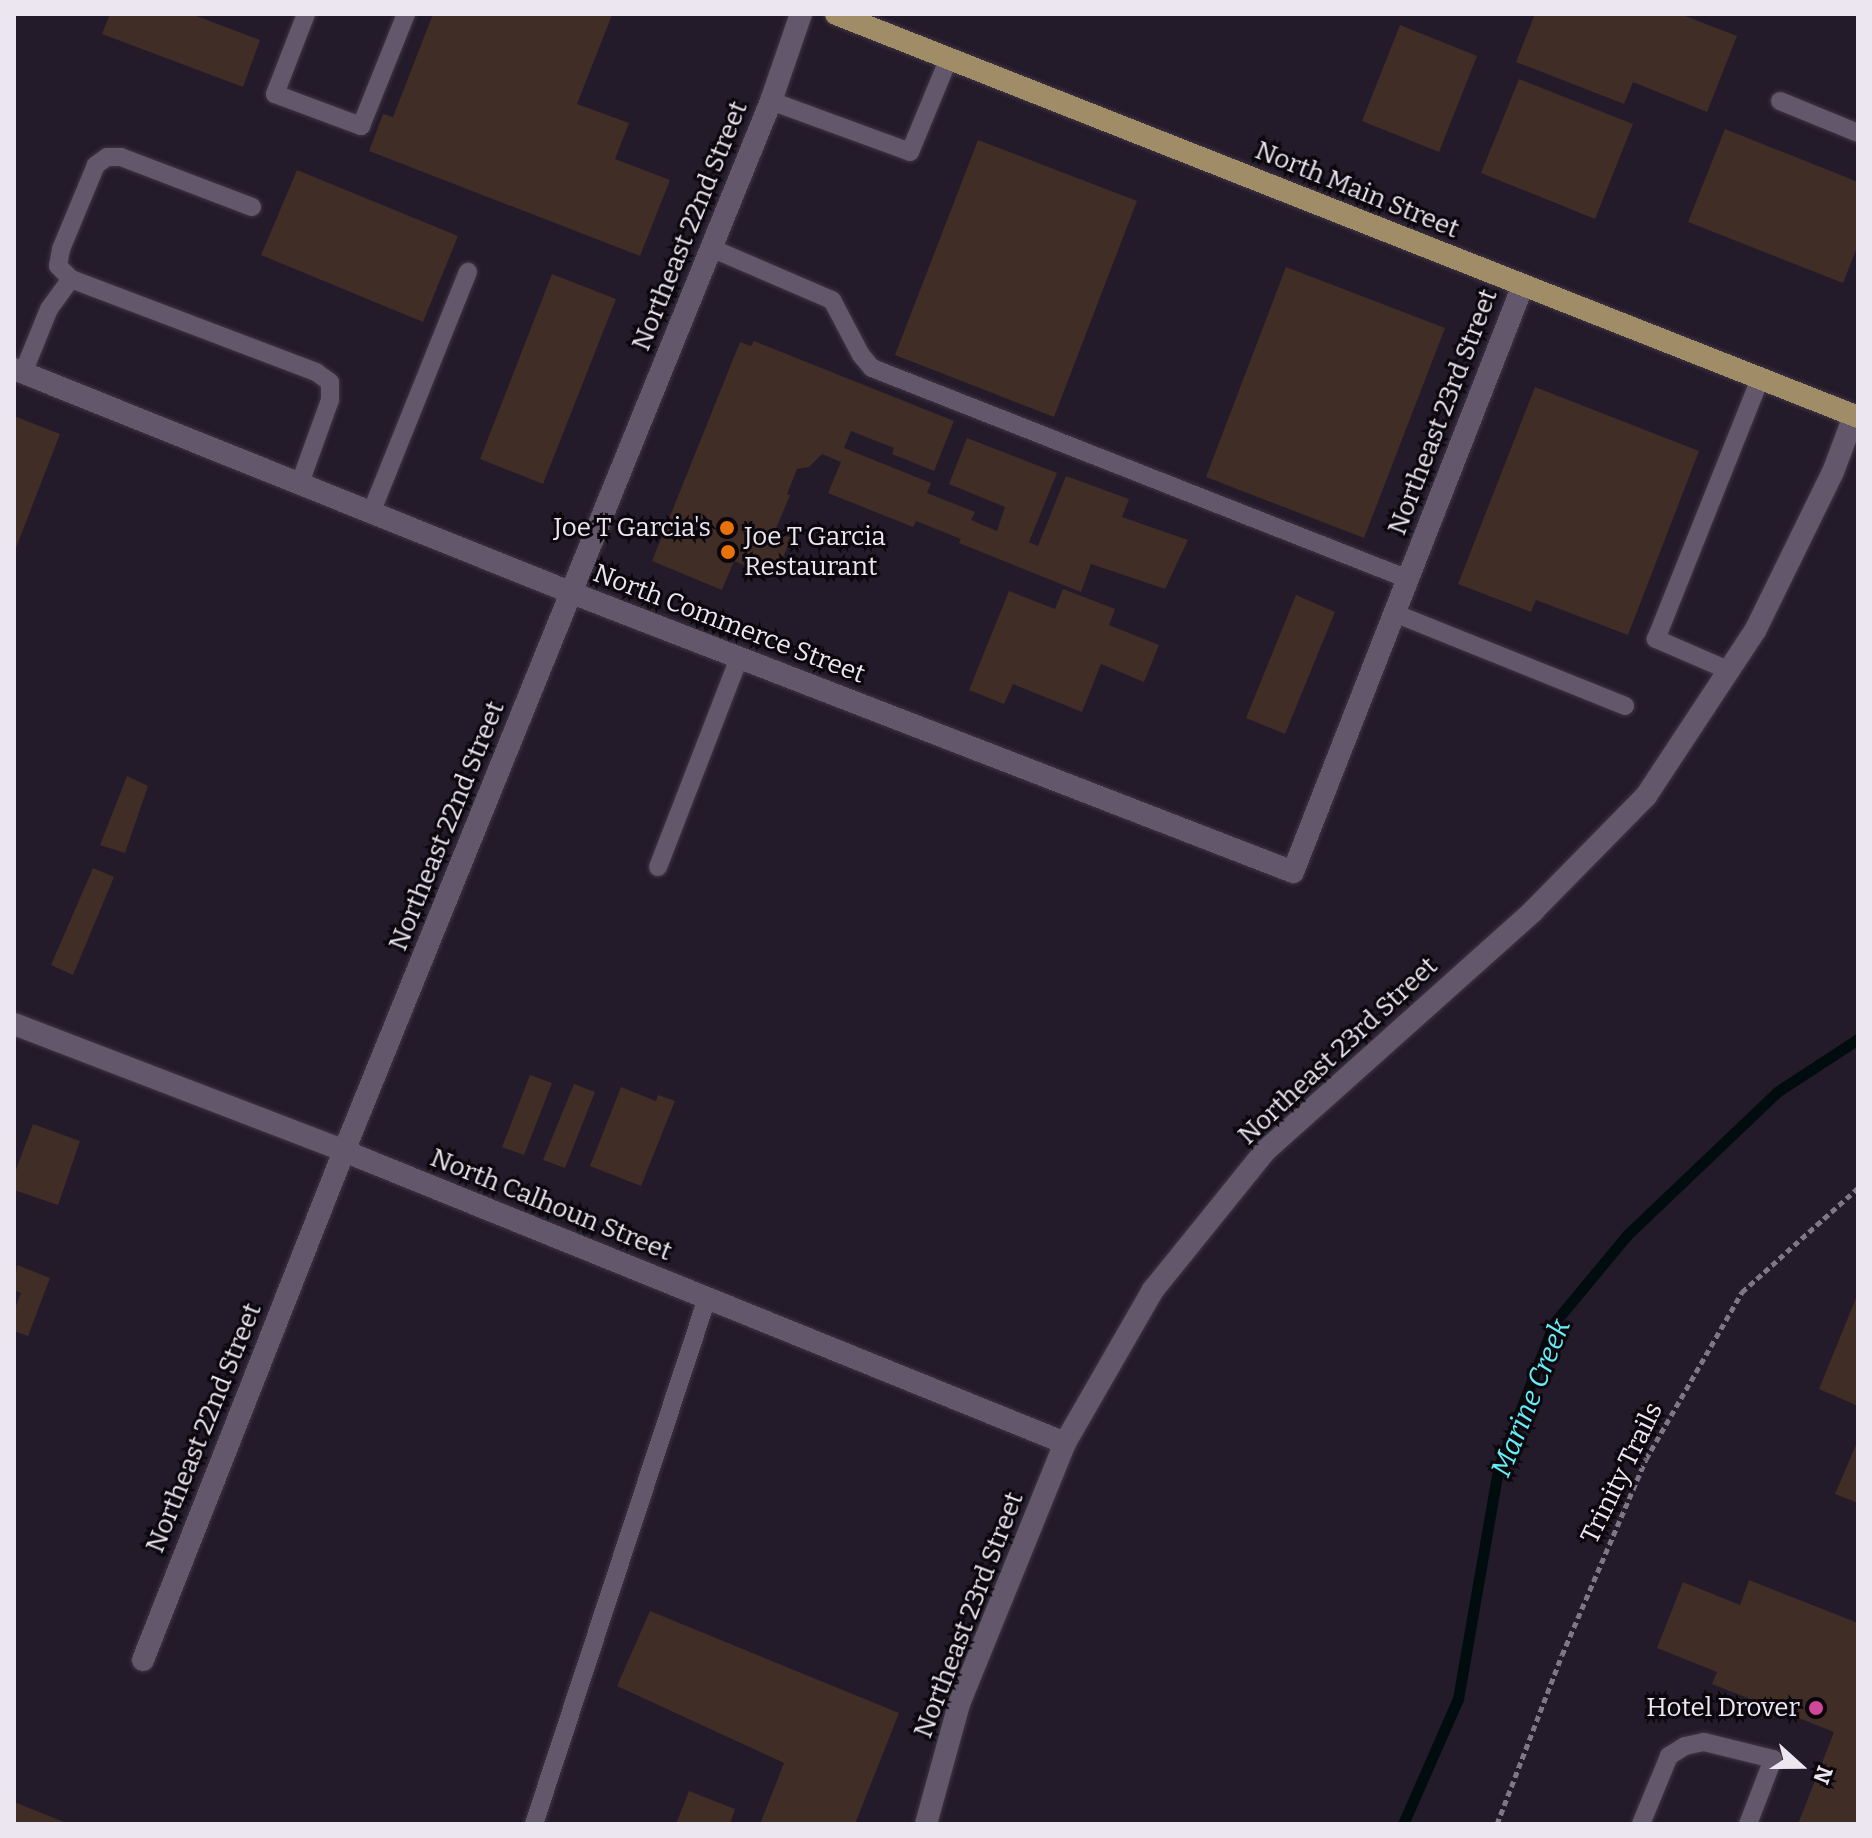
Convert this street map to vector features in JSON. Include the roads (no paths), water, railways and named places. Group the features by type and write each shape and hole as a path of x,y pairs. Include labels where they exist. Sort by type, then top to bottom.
{"main road":[{"name":"North Main Street","path":"836,14 1760,379 1857,413"}],"street":[{"name":"Northeast 22nd Street","path":"143,1660 344,1151 771,101 801,14"},
{"name":"Northeast 23rd Street","path":"1293,872 1523,285"},
{"name":"North Commerce Street","path":"19,371 572,593 1293,872"},
{"name":"Northeast 23rd Street","path":"926,1824 959,1704 1065,1443 1153,1290 1265,1151 1533,911 1646,796 1755,631 1833,472 1857,413"},
{"name":"North Calhoun Street","path":"14,1024 344,1151 1065,1443"}],"lane":[{"path":"306,14 275,94 361,126 406,14"},
{"path":"771,101 910,152 949,58"},
{"path":"1780,101 1858,133"},
{"path":"252,207 121,157 107,157 96,165 61,249 58,266 71,279 316,372 330,382 330,400 300,483"},
{"path":"711,248 832,300 861,355 872,368 1408,579"},
{"path":"371,513 468,272"},
{"path":"19,371 49,309 71,279"},
{"path":"1730,671 1656,639 1760,379"},
{"path":"1394,613 1625,706"},
{"path":"658,867 739,658"},
{"path":"534,1824 707,1298"},
{"path":"1641,1824 1669,1756 1685,1746 1704,1742 1773,1759 1748,1824"}],"waterway":[{"name":"Marine Creek","path":"1403,1824 1458,1699 1498,1469 1554,1323 1627,1235 1777,1092 1858,1039"}],"place":[{"name":"Joe T Garcia's","path":"727,528"},
{"name":"Joe T Garcia Restaurant","path":"728,552"},
{"name":"Hotel Drover","path":"1816,1708"}]}
